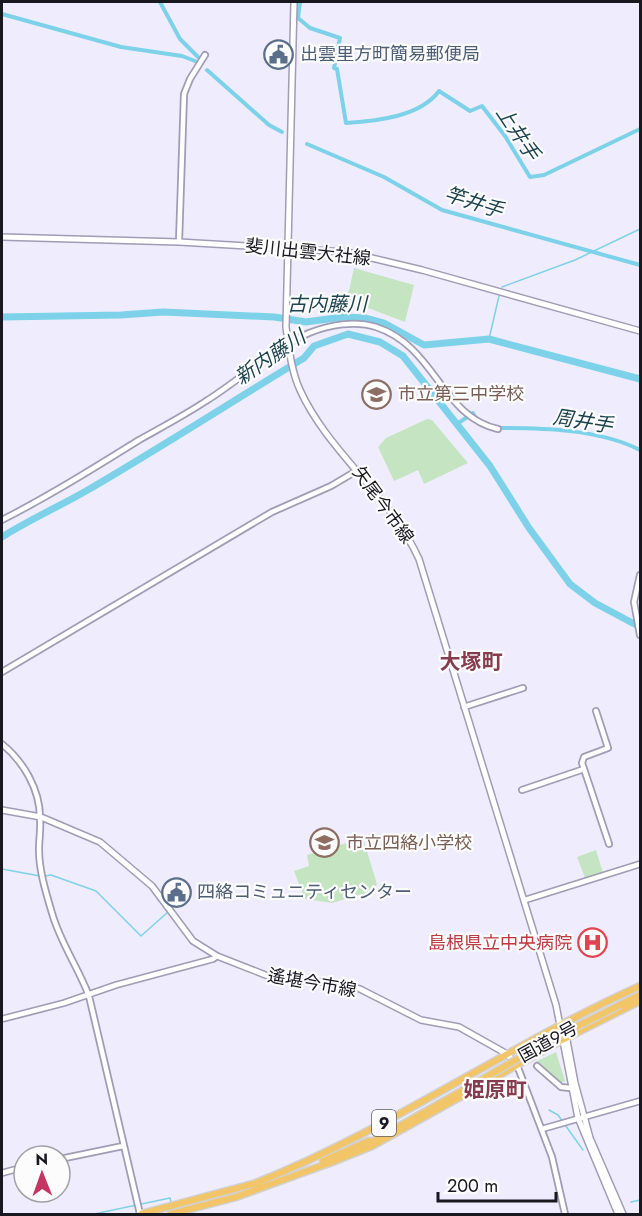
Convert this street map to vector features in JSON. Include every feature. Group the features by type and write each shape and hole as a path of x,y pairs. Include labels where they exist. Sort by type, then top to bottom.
{"highway":[{"name":"9","path":"256,1183 346,1143 561,1023 640,986"},
{"name":"国道9号","path":"171,1215 236,1197 327,1164 383,1135 568,1030 640,995"},
{"name":"9","path":"327,1164 372,1146 565,1039 640,1002"},
{"name":"国道9号","path":"140,1215 314,1165 383,1135"}],"main road":[{"name":"矢尾今市線","path":"294,2 286,314 289,352 294,374 308,406 412,542 423,570 561,1023"},
{"name":"斐川出雲大社線","path":"2,237 179,242 367,255 640,331"},
{"name":"遙堪今市線","path":"2,810 40,817 100,843 152,886 193,941 217,956 273,978 345,984 360,989 421,1020 454,1025 507,1054 517,1065"},
{"path":"561,1023 581,1118 624,1215"},
{"path":"565,1039 570,1088 618,1215"}],"street":[{"path":"179,242 184,94 190,79 205,55"},
{"path":"2,520 46,498 207,401 288,344 327,327 350,324 372,326 393,333 417,351 461,409 473,419 498,429"},
{"path":"2,672 272,512 331,486 358,470"},
{"path":"640,576 634,602 640,635"},
{"path":"464,707 523,688"},
{"path":"596,711 608,748 584,757 584,769 609,844"},
{"path":"2,744 22,763 38,797 39,851 51,912 59,936 80,972 89,996 140,1215"},
{"path":"522,790 584,769"},
{"path":"525,900 640,864"},
{"path":"2,1019 89,996 116,985 217,956"},
{"path":"517,1065 556,1171 565,1215"},
{"path":"537,1066 561,1087 570,1088"},
{"path":"542,1130 640,1101"},
{"path":"72,1157 123,1146"}],"green space":[{"path":"354,268 414,285 405,322 368,308 345,308"},
{"path":"427,419 432,420 468,463 424,484 418,470 394,481 378,447 386,438"},
{"path":"363,838 377,884 373,891 332,903 305,899 294,871 309,866 307,855"},
{"path":"596,850 603,873 585,878 577,857"},
{"path":"556,1052 565,1081 561,1083 535,1062"}],"waterway":[{"path":"160,2 180,39 198,57"},
{"name":"上井手","path":"300,2 298,18 310,28 340,38 334,68 337,69 346,123 384,119 409,112 421,107 439,91 470,111 482,106 505,136 530,177 544,175 640,129"},
{"name":"竿井手","path":"2,14 121,47 182,56 195,61"},
{"name":"竿井手","path":"207,70 269,125 282,132"},
{"name":"竿井手","path":"307,144 384,177 442,210 640,265"},
{"path":"502,287 575,260 640,229"},
{"path":"489,339 499,296"},
{"name":"古内藤川","path":"2,317 163,312 274,317 306,322 343,317 366,318 384,323 424,345 489,339 640,379"},
{"name":"新内藤川","path":"2,537 168,442 304,358 314,346 348,334 380,342 403,356 490,466 529,528 570,584 595,603 640,627"},
{"name":"周井手","path":"457,424 473,413 476,419"},
{"name":"周井手","path":"497,428 570,431 607,438 640,450"},
{"path":"2,869 40,876"},
{"path":"45,876 51,875 96,891 141,936 168,912 185,934"},
{"path":"192,942 212,956"},
{"path":"217,959 271,980"},
{"path":"281,981 342,986"},
{"path":"353,989 376,1000"},
{"path":"549,1110 558,1115 583,1150"},
{"path":"94,1214 170,1198 171,1202"},
{"path":"631,1202 640,1200"}],"place":[{"name":"出雲里方町簡易郵便局","path":"279,54"},
{"name":"市立第三中学校","path":"377,394"},
{"name":"市立四絡小学校","path":"325,843"},
{"name":"四絡コミュニティセンター","path":"176,892"},
{"name":"島根県立中央病院","path":"593,943"}],"district":[{"name":"大塚町","path":"471,662"},
{"name":"姫原町","path":"495,1090"}]}
